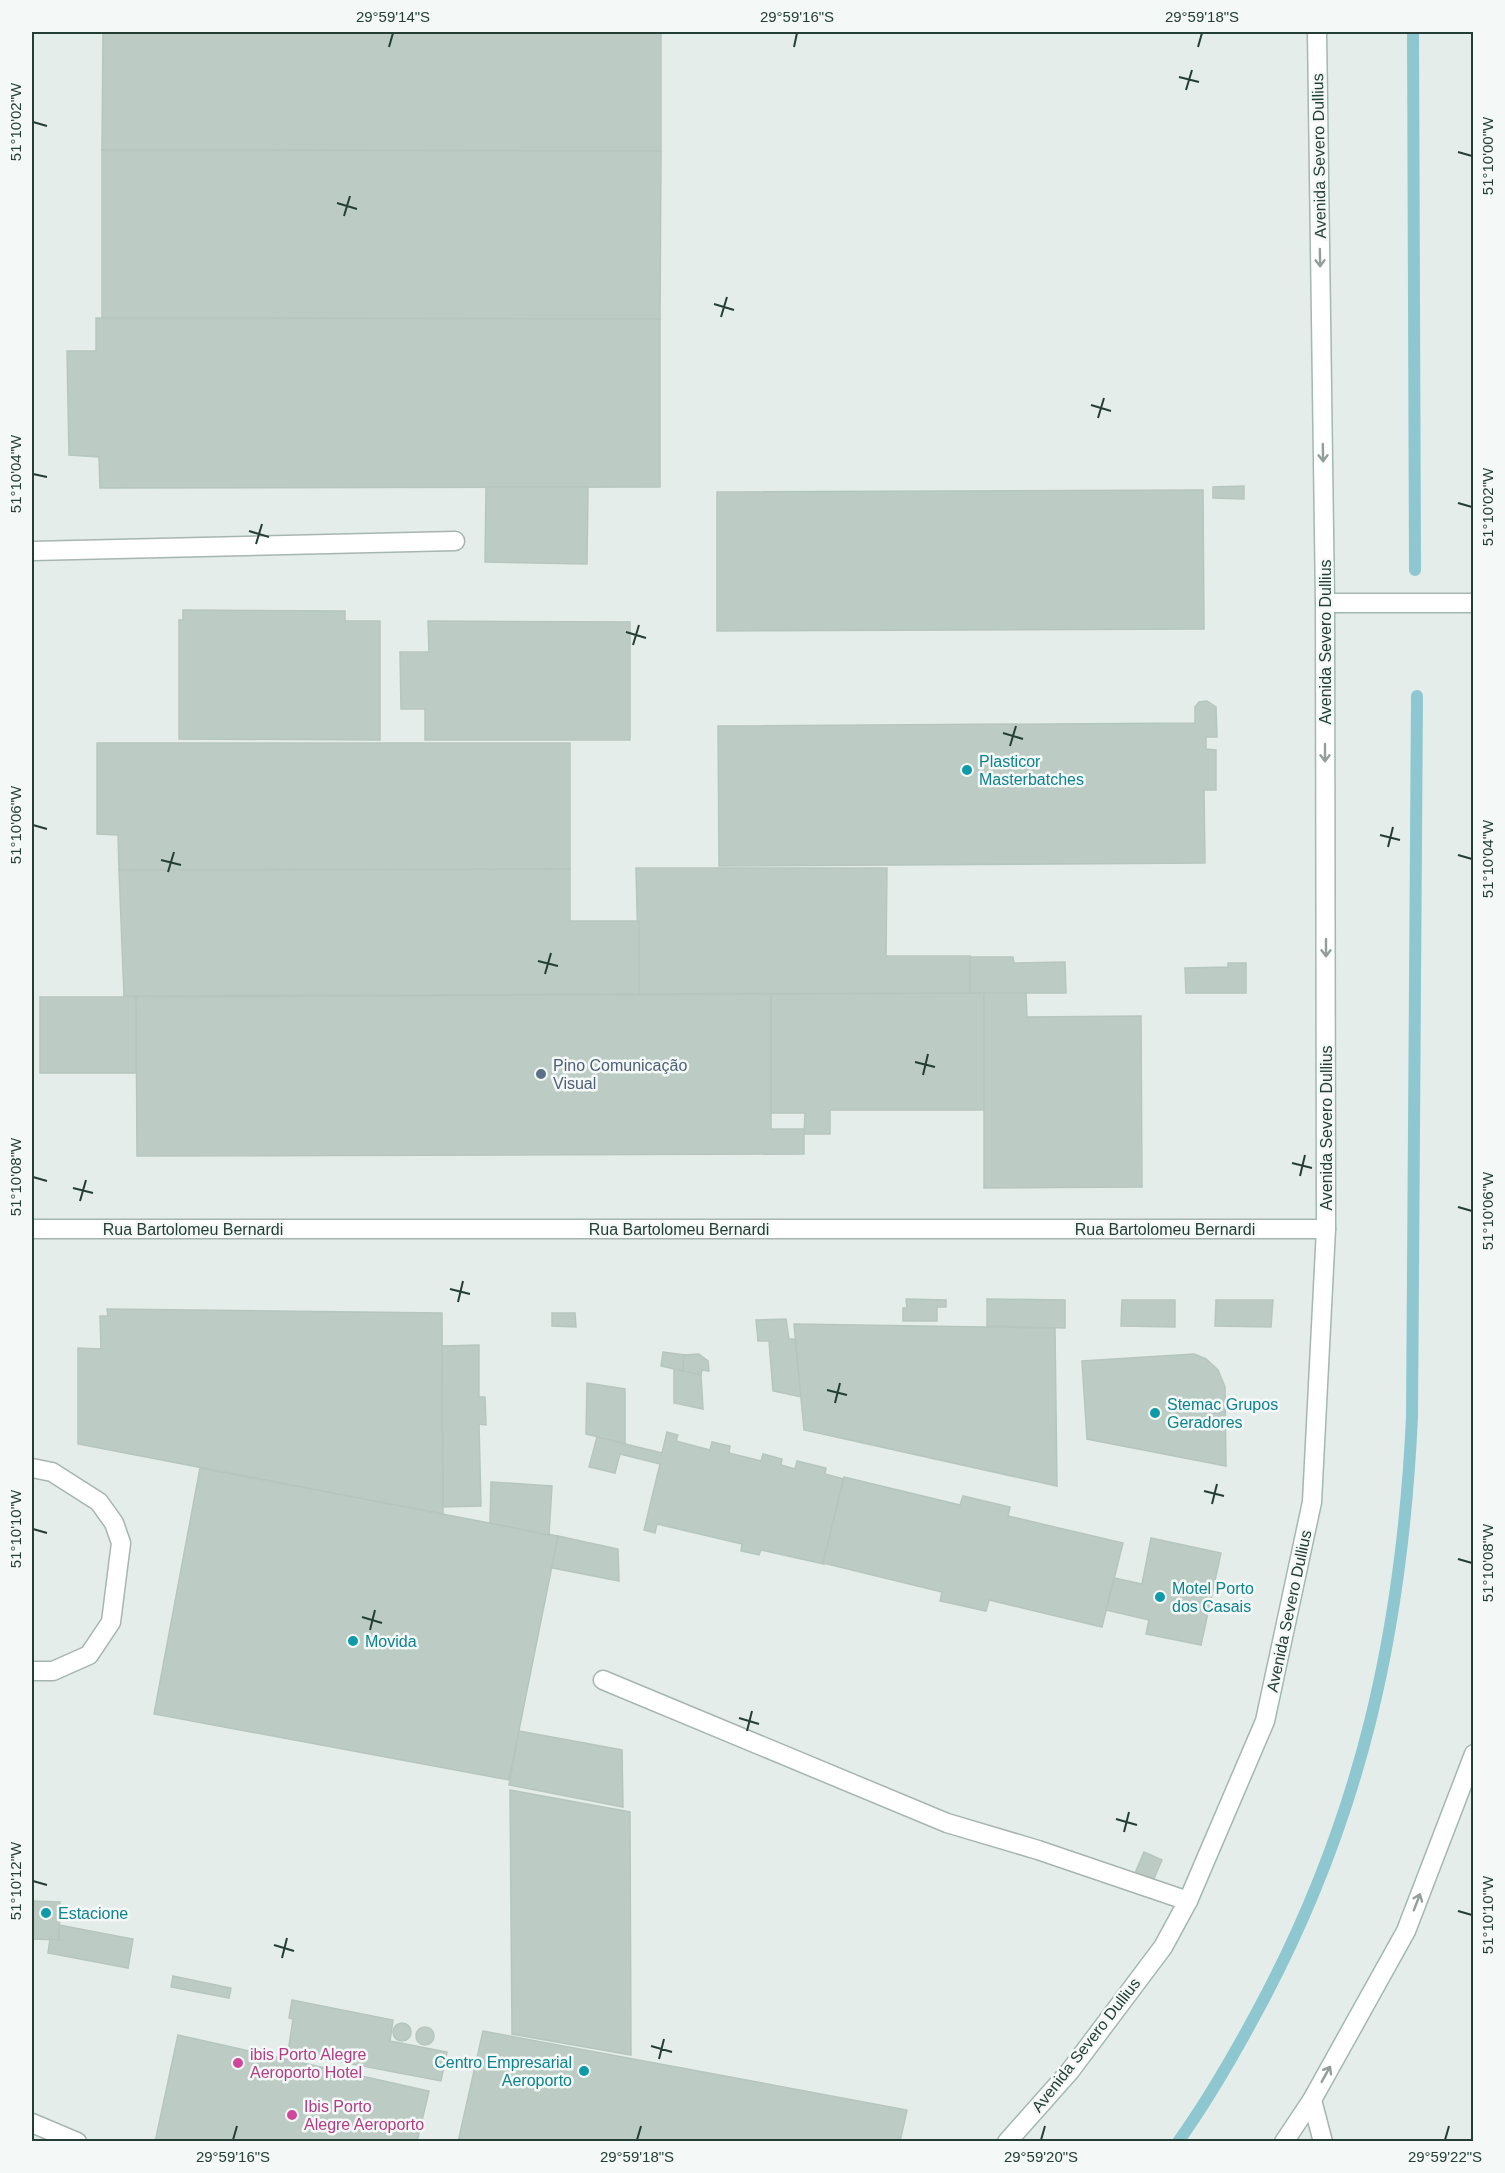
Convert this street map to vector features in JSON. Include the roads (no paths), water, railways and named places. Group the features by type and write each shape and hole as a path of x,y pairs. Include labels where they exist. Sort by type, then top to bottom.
{"main road":[{"name":"Avenida Severo Dullius","path":"1007,2142 1077,2061 1163,1947 1188,1901 1265,1721 1312,1502 1326,1229 1325,603 1317,32"},
{"path":"32,551 455,541"},
{"path":"1325,603 1473,603"},
{"name":"Rua Bartolomeu Bernardi","path":"32,1229 1326,1229"},
{"path":"32,1468 52,1472 99,1502 114,1522 121,1543 111,1622 89,1655 53,1671 32,1671"},
{"path":"603,1680 946,1823 1038,1850 1188,1901"},
{"path":"1284,2142 1311,2100 1406,1931 1473,1754"},
{"path":"1311,2100 1323,2142"},
{"path":"32,2123 77,2142"}],"waterway":[{"path":"1413,32 1415,570"},
{"path":"1178,2142 1240,2044 1294,1938 1324,1867 1349,1795 1370,1722 1386,1649 1407,1496 1412,1417 1417,696"}],"place":[{"name":"Plasticor Masterbatches","path":"967,770"},
{"name":"Pino Comunicação Visual","path":"541,1074"},
{"name":"Stemac Grupos Geradores","path":"1155,1413"},
{"name":"Motel Porto dos Casais","path":"1160,1597"},
{"name":"Movida","path":"353,1641"},
{"name":"Estacione","path":"46,1913"},
{"name":"ibis Porto Alegre Aeroporto Hotel","path":"238,2063"},
{"name":"Centro Empresarial Aeroporto","path":"584,2071"},
{"name":"Ibis Porto Alegre Aeroporto","path":"292,2115"}]}
